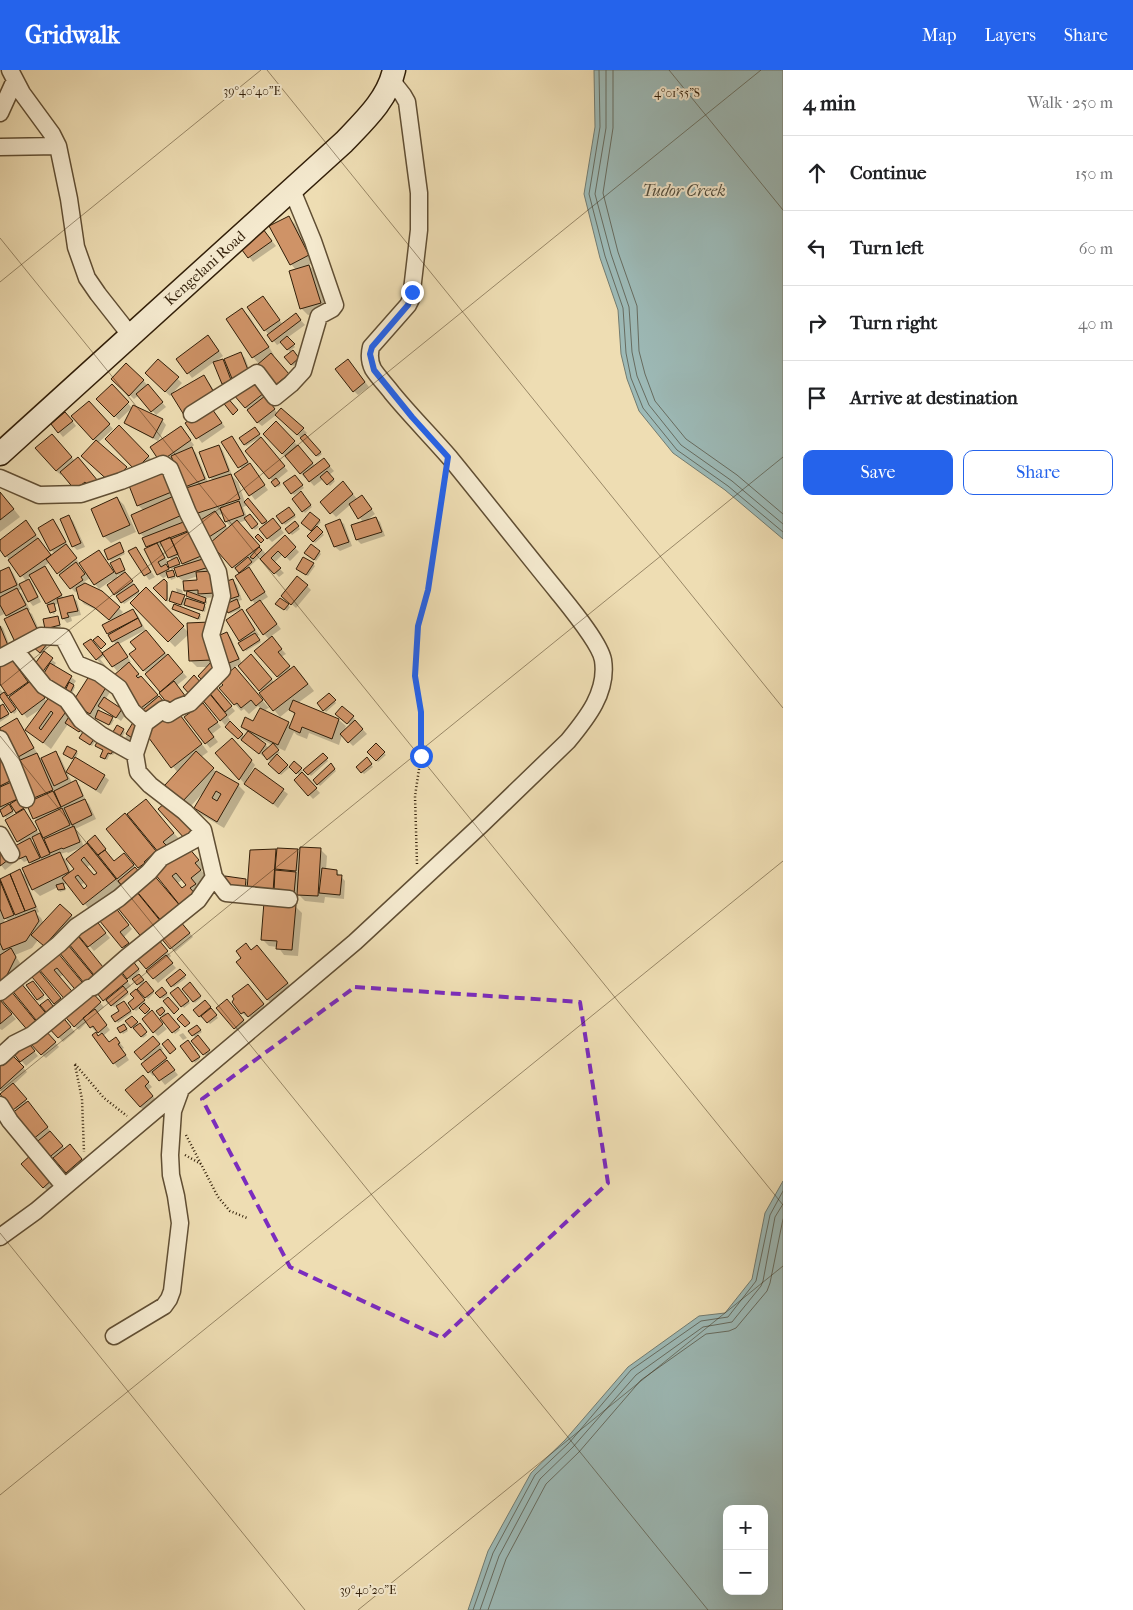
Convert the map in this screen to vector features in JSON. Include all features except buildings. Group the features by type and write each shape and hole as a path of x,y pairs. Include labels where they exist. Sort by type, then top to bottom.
{"main road":[{"name":"Kengelani Road","path":"0,454 344,142 372,113 393,76"}],"street":[{"path":"0,113 12,75"},
{"path":"12,75 58,146 69,199 76,247 82,268 92,287 131,336"},
{"path":"0,1237 36,1211 391,910 568,741 585,720 601,691 604,675 603,658 579,619 448,457 412,417 374,370 370,361 372,347 411,299 419,230 419,193 407,102 393,76"},
{"path":"0,147 58,146"},
{"path":"192,414 257,372 275,397 303,371 319,316 332,310 334,305 292,190"},
{"path":"0,478 39,495 81,494 121,481 163,464 170,469 188,513 218,572 222,596 212,635 222,670 190,703 168,714 164,709 145,723 135,754 138,772 150,785 185,812 203,830 214,877 226,893 289,899"},
{"path":"0,658 41,636 63,637 77,664 99,672 120,688 132,711 145,723"},
{"path":"15,650 44,686 67,700 81,720 101,735 135,754"},
{"path":"0,739 11,760 26,799"},
{"path":"0,992 59,944 76,927 119,898 149,872 161,858 194,840 203,830"},
{"path":"0,835 10,854"},
{"path":"0,1058 14,1044 32,1035 89,988 93,987 198,900 214,877"},
{"path":"114,1336 164,1306 172,1291 180,1223 171,1175 170,1155 173,1111 182,1087"},
{"path":"0,1105 10,1121 64,1186"}],"path":[{"path":"418,883 416,796 421,756 421,712 415,676 418,626 428,590 448,457"},
{"path":"75,1064 82,1099 83,1170"},
{"path":"183,1128 218,1197 230,1211 247,1218"}],"highlighted area":[{"path":"355,987 580,1002 608,1183 442,1338 290,1267 202,1099"}],"water":[{"name":"Tudor Creek","path":"594,70 783,70 783,539 725,490 673,453 639,411 627,379 621,354 618,310 600,258 584,194 595,127"},
{"path":"783,1181 783,1610 468,1610 488,1551 531,1473 565,1440 628,1367 699,1316 725,1313 752,1279 765,1213"}],"route":[{"path":"412,292 408,305 372,347 370,361 374,370 412,417 448,457 438,534 428,590 418,626 415,676 421,712 421,756"}]}
